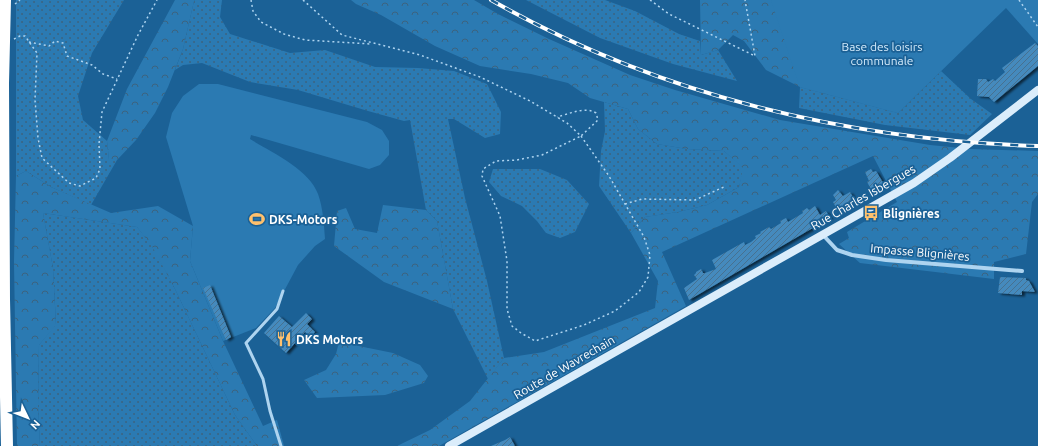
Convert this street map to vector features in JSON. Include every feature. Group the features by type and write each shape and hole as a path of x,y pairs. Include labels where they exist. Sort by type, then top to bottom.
{"highway":[{"path":"5,0 3,83 7,446"}],"main road":[{"name":"Rue Charles Isbergues","path":"690,310 921,179 1038,90"},
{"name":"Route de Wavrechain","path":"449,446 690,310"}],"street":[{"name":"Impasse Blignières","path":"823,235 837,250 852,256 1022,271"}],"lane":[{"path":"281,446 270,411 263,379 246,343 277,309 283,290"}],"path":[{"path":"13,40 20,36 25,36 37,53 35,100 38,138 42,158 69,183 80,186 96,178 100,169 99,144 102,112 138,35 157,0"},
{"path":"251,0 253,11 261,22 284,34 305,40 376,44"},
{"path":"302,0 342,35 420,55 480,77 530,101 567,123 581,136 609,176 644,237 650,255 648,277 639,292 615,311 584,325 535,341 512,326 507,309 507,261 500,216 482,176 483,169 496,161 517,160 542,155 581,136 598,120 596,113 591,110 580,111 557,117"},
{"path":"650,0 669,14 755,56 745,0"},
{"path":"1019,0 1038,27"},
{"path":"29,42 49,46 55,41 64,43 67,56 92,65 103,74 117,79"},
{"path":"625,204 642,199 695,200 726,186"}],"green space":[{"path":"16,0 124,0 92,53 78,96 83,120 107,141 109,160 117,160 91,205 51,187 26,171 16,176"},
{"path":"175,0 195,0 183,49 168,87 155,113 136,140 117,160 109,160 107,141 127,89"},
{"path":"195,0 222,0 220,17 230,34 290,53 325,50 375,67 454,71 487,84 501,112 500,134 485,138 454,119 448,119 465,198 487,281 504,358 488,379 453,309 437,221 426,210 410,120 404,121 298,90 250,82 202,63 183,65 175,70 183,49"},
{"path":"351,0 474,0 498,14 549,39 630,75 675,90 780,120 930,145 970,149 1038,151 1038,194 1032,202 1026,254 994,262 994,279 860,263 839,244 849,238 847,232 897,202 873,156 662,252 686,306 439,446 397,446 430,430 470,401 504,358 544,352 655,308 658,281 631,233 645,217 678,212 707,205 739,187 743,168 724,151 687,149 657,144 638,129 628,109 590,98 568,83 531,74 480,66 435,46 381,15 356,4"},
{"path":"526,0 605,0 635,11 679,34 700,41 701,55 718,50 737,81 673,64 600,38"},
{"name":"Base des loisirs communale","path":"700,0 1007,0 898,113 800,87 766,70 744,41 733,35 718,50 701,55"},
{"name":"Base des loisirs communale","path":"771,0 1038,0 1038,44 1006,8 898,113 800,87"},
{"path":"941,71 971,99 992,114 970,135 885,125 799,108 800,87 898,113"},
{"name":"DKS-Motors","path":"199,84 218,84 367,122 382,130 389,141 389,155 380,165 369,169 251,135 250,139 298,169 313,185 318,194 321,205 325,239 315,246 298,265 275,308 256,328 223,341 190,261 193,226 166,137 172,113 183,96"},
{"path":"604,102 628,109 638,129 657,144 687,149 724,151 744,168 739,187 707,205 678,212 645,217 631,233 599,186 601,151 605,131"},
{"path":"493,169 540,169 567,180 589,204 575,232 560,238 546,233 537,221 522,206 501,196 489,182"},
{"path":"26,171 51,187 111,213 158,206 193,226 190,261 223,341 263,426 277,420 284,446 257,446 235,415 175,289 153,248 137,227 43,213 53,268 56,325 39,345 38,405 40,446 17,446 14,262 16,176"},
{"path":"383,205 426,210 437,221 453,309 384,282 334,246 337,211 346,208 355,229 377,233"},
{"path":"43,213 137,227 154,248 235,415 257,446 40,446 38,405 39,345 56,324 53,268"},
{"path":"339,342 393,353 420,365 428,376 424,383 385,395 317,398 304,380 326,370 336,354"}],"building":[{"path":"1035,43 1038,46 1038,66 994,102 989,97 977,96 978,79 986,79 988,82 993,79 995,81 1005,72 1002,68"},
{"path":"871,169 873,172 876,171 884,184 872,191 867,182 869,181 865,172"},
{"path":"838,190 843,196 850,192 854,199 849,202 850,204 838,211 833,202 836,200 833,195"},
{"path":"815,206 820,215 826,211 830,218 689,300 684,288 697,279 694,275 701,269 703,273 705,273 716,269 712,260 744,242 745,245 751,242 756,238 755,236 761,233 760,232 769,227 771,229 781,223 780,221 786,218 788,222 803,213 802,211 807,208 809,210"},
{"path":"1000,277 1026,278 1035,292 1022,291 1022,295 998,293"},
{"path":"210,285 231,337 226,340 203,288"},
{"path":"306,313 312,319 307,324 315,332 311,337 305,332 286,353 264,333 279,316 292,327"},
{"path":"510,437 515,446 491,446 505,440"}],"railway":[{"path":"491,0 555,33 620,62 687,86 756,106 825,122 895,134 967,142 1038,146"}],"place":[{"name":"Blignières","path":"871,213"},
{"name":"DKS-Motors","path":"257,219"},
{"name":"DKS Motors","path":"284,339"}]}
